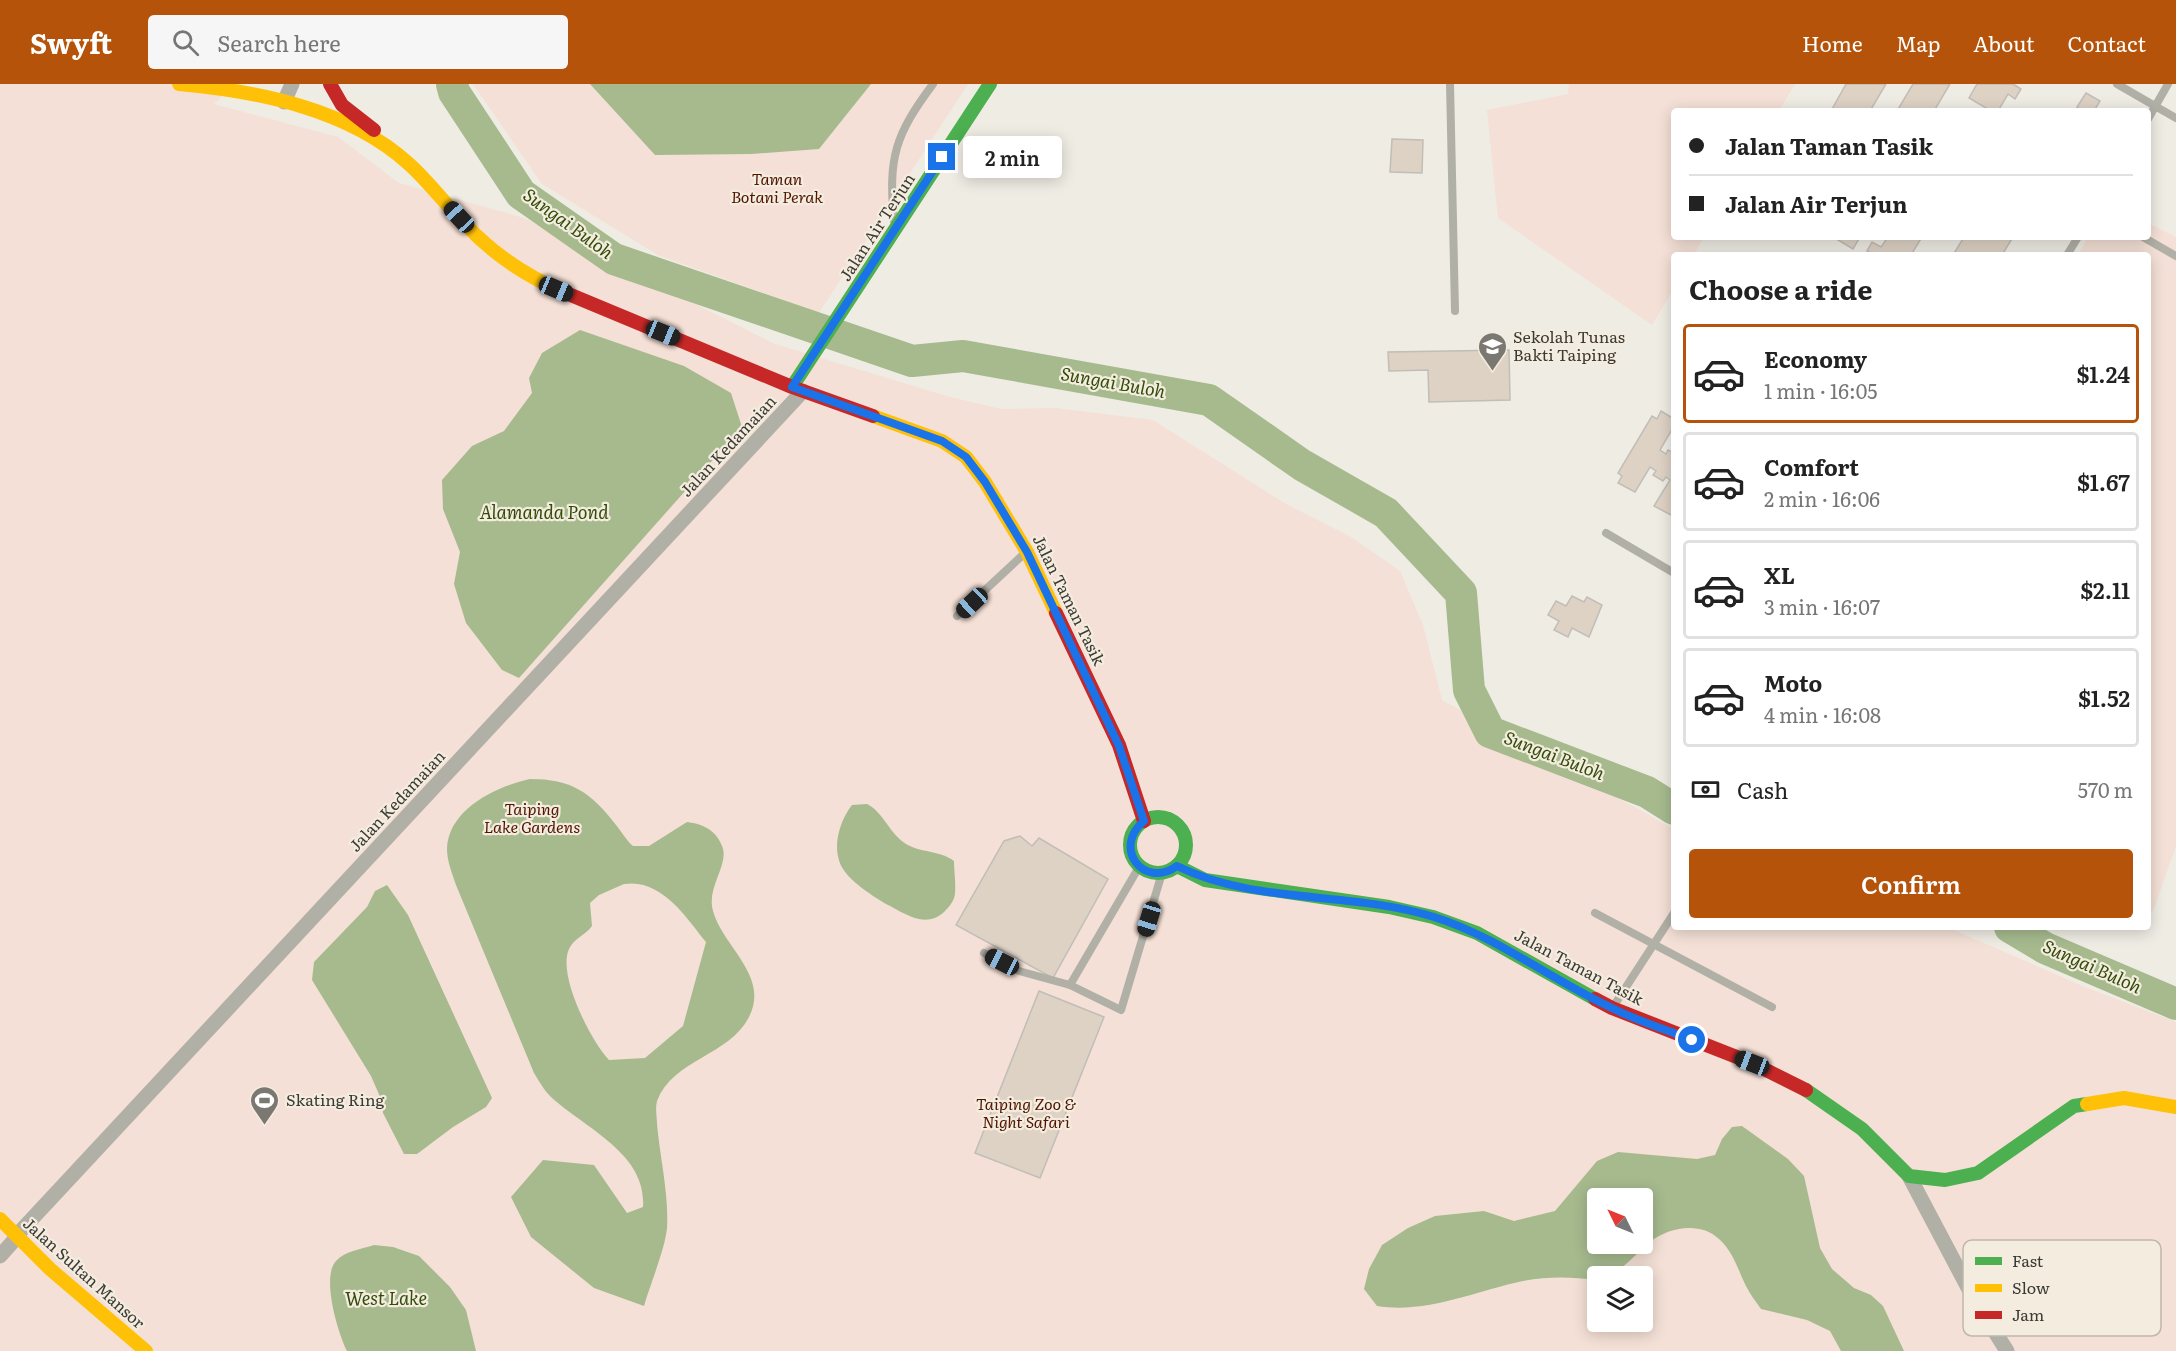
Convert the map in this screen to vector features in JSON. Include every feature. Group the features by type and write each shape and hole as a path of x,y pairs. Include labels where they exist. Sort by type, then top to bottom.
{"street":[{"name":"Jalan Taman Tasik","path":"179,84 223,85 284,102 358,132 397,154 473,232 509,264 534,280 798,389 942,441 966,457 985,482 1027,552 1119,746 1144,821"},
{"path":"284,102 292,84"},
{"path":"330,84 342,105 377,132 397,154"},
{"name":"Jalan Air Terjun","path":"798,389 810,362 990,84"},
{"name":"Jalan Kedamaian","path":"0,1256 798,389"},
{"path":"1162,818 1178,825 1186,841 1183,859 1177,866 1162,873 1146,871 1139,867 1134,860 1130,843 1132,834 1144,821 1162,818"},
{"name":"Jalan Taman Tasik","path":"1177,866 1205,880 1389,907 1433,917 1477,933 1612,1008 1752,1063 1812,1093 1862,1129 1909,1176 1963,1278"},
{"path":"1909,1176 1945,1180 1978,1173 2074,1106 2124,1098 2176,1107"},
{"name":"Jalan Sultan Mansor","path":"0,1219 16,1237 146,1351"},
{"name":"Jalan Taman Tasik","path":"1998,1336 2007,1351"}],"lane":[{"path":"894,231 891,183 898,138 909,116 933,84"},
{"path":"1450,84 1455,310"},
{"path":"2117,84 2176,117"},
{"path":"2151,114 2168,84"},
{"path":"2148,240 2176,256"},
{"path":"1606,533 1671,571"},
{"path":"957,616 1027,552"},
{"path":"1070,985 1139,867"},
{"path":"984,953 1019,971 1070,985 1121,1010 1162,873"},
{"path":"1595,912 1772,1007"},
{"path":"1612,1008 1671,918"}],"green space":[{"name":"Taiping Lake Gardens","path":"0,84 234,84 214,104 338,137 399,183 524,218 775,344 950,397 1001,409 1055,408 1153,420 1286,504 1351,537 1400,571 1423,625 1442,700 1671,827 1671,930 1954,930 2085,987 2176,1022 2176,1351 0,1351"},
{"name":"Taman Botani Perak","path":"473,84 968,84 819,313 658,255 542,184"},
{"path":"1569,84 1795,84 1781,108 1671,108 1671,240 1702,240 1696,252 1671,252 1671,293 1652,325 1498,218 1487,110 1568,94"},
{"path":"2151,224 2176,237 2176,846 2151,912 2151,252 2080,252 2086,240 2151,240"}],"water":[{"path":"590,84 871,84 819,149 751,154 655,155"},
{"name":"Alamanda Pond","path":"580,330 684,366 731,393 742,427 519,678 502,670 466,623 454,584 460,552 443,509 442,480 472,446 504,431 532,393 529,378 542,353"},
{"path":"530,779 544,780 569,785 579,790 598,804 633,846 649,846 687,822 708,829 719,840 724,853 713,893 713,911 718,924 749,975 754,988 754,1002 749,1017 740,1030 728,1041 675,1076 657,1101 657,1124 666,1189 667,1228 644,1306 594,1288 531,1237 511,1197 543,1160 594,1165 627,1213 643,1207 642,1188 635,1171 624,1157 611,1143 550,1096 534,1073 450,867 447,849 456,822 476,802 517,782","holes":["624,884 650,887 671,901 706,942 683,1026 645,1058 609,1060 593,1038 578,1007 568,975 567,960 571,945 592,926 590,903 599,895"]},
{"path":"867,804 878,812 906,844 954,861 954,898 946,910 937,917 923,920 901,912 863,889 843,869 839,861 837,844 840,827 852,805"},
{"path":"387,885 408,915 492,1098 486,1107 453,1127 417,1154 404,1154 383,1113 381,1099 371,1076 312,980 314,962 367,907 375,891"},
{"path":"1742,1126 1788,1159 1804,1176 1820,1248 1832,1269 1854,1288 1871,1295 1883,1306 1904,1351 1841,1351 1830,1331 1807,1320 1761,1309 1748,1289 1732,1255 1712,1233 1684,1228 1666,1233 1653,1240 1653,1188 1587,1188 1587,1254 1637,1254 1624,1266 1587,1266 1587,1279 1533,1279 1433,1304 1396,1308 1377,1306 1364,1289 1369,1269 1382,1245 1408,1228 1435,1216 1484,1211 1514,1221 1555,1211 1597,1161 1618,1152 1697,1159 1715,1155 1722,1139 1732,1127"},
{"name":"West Lake","path":"374,1245 393,1247 419,1256 450,1287 466,1310 476,1351 347,1351 332,1305 330,1279 332,1269 336,1261 344,1255"}],"building":[{"path":"1846,84 1886,84 1872,108 1833,108"},
{"path":"1913,84 1950,84 1936,108 1899,108"},
{"path":"1977,84 2013,84 2021,89 2015,99 2008,94 2000,108 1986,108 1969,98"},
{"path":"2086,93 2100,101 2096,108 2077,107"},
{"path":"1392,139 1423,140 1422,173 1390,172"},
{"path":"1838,240 1858,240 1853,249"},
{"path":"1886,240 1920,240 1913,252 1867,251 1872,242 1881,247"},
{"path":"1962,240 2011,240 2004,252 1955,252"},
{"path":"1509,350 1510,400 1429,402 1428,370 1389,371 1388,352"},
{"path":"1661,411 1671,417 1671,431 1660,450 1666,454 1668,450 1671,452 1671,515 1654,506 1670,480 1666,477 1663,481 1653,475 1656,471 1650,467 1635,492 1618,483 1622,476 1618,473 1652,416 1657,419"},
{"path":"1572,596 1584,602 1587,597 1602,605 1589,637 1572,628 1568,637 1554,630 1559,621 1548,615 1556,601 1566,606"},
{"path":"1020,836 1032,846 1039,838 1108,879 1053,978 956,925 1004,841"},
{"path":"1039,991 1104,1017 1040,1178 975,1153"}],"waterway":[{"name":"Sungai Buloh","path":"452,84 454,92 521,194 614,259 912,361 963,356 1209,400 1302,465 1386,513 1461,593 1469,690 1490,732 1647,792 1671,807"},
{"name":"Sungai Buloh","path":"2015,930 2045,948 2176,1004"}],"traffic: fast":[{"path":"792,387 990,84"},
{"path":"1158,817 1169,819 1178,825 1184,834 1186,845 1184,856 1178,865 1169,871 1158,873 1147,871 1138,865 1132,856 1130,845 1132,834 1138,825 1147,819 1158,817"},
{"path":"1177,866 1205,880 1389,907 1433,917 1477,933 1595,999"},
{"path":"1806,1090 1862,1129 1909,1176 1945,1180 1978,1173 2074,1106 2087,1104"}],"traffic: slow":[{"path":"179,84 270,98 330,116 359,129 385,145 409,164 458,217 499,255 538,280 566,293"},
{"path":"873,416 942,441 966,457 985,482 1027,552 1056,613"},
{"path":"2087,1104 2124,1098 2176,1107"},
{"path":"0,1219 50,1269 146,1351"}],"traffic: jam":[{"path":"330,84 342,105 374,130"},
{"path":"566,293 792,387 873,416"},
{"path":"1056,613 1119,745 1144,821"},
{"path":"1595,999 1612,1008 1752,1063 1806,1090"}],"place":[{"name":"Sekolah Tunas Bakti Taiping","path":"1492,372"},
{"name":"Skating Ring","path":"265,1126"}],"route":[{"path":"942,157 792,387 942,441 966,457 985,482 1027,552 1119,746 1144,821 1132,834 1130,843 1130,852 1139,867 1146,871 1162,873 1177,866 1205,880 1389,907 1433,917 1477,933 1612,1008 1692,1040"}],"park label":[{"name":"Taiping Zoo & Night Safari","path":"1026,1113"}]}
